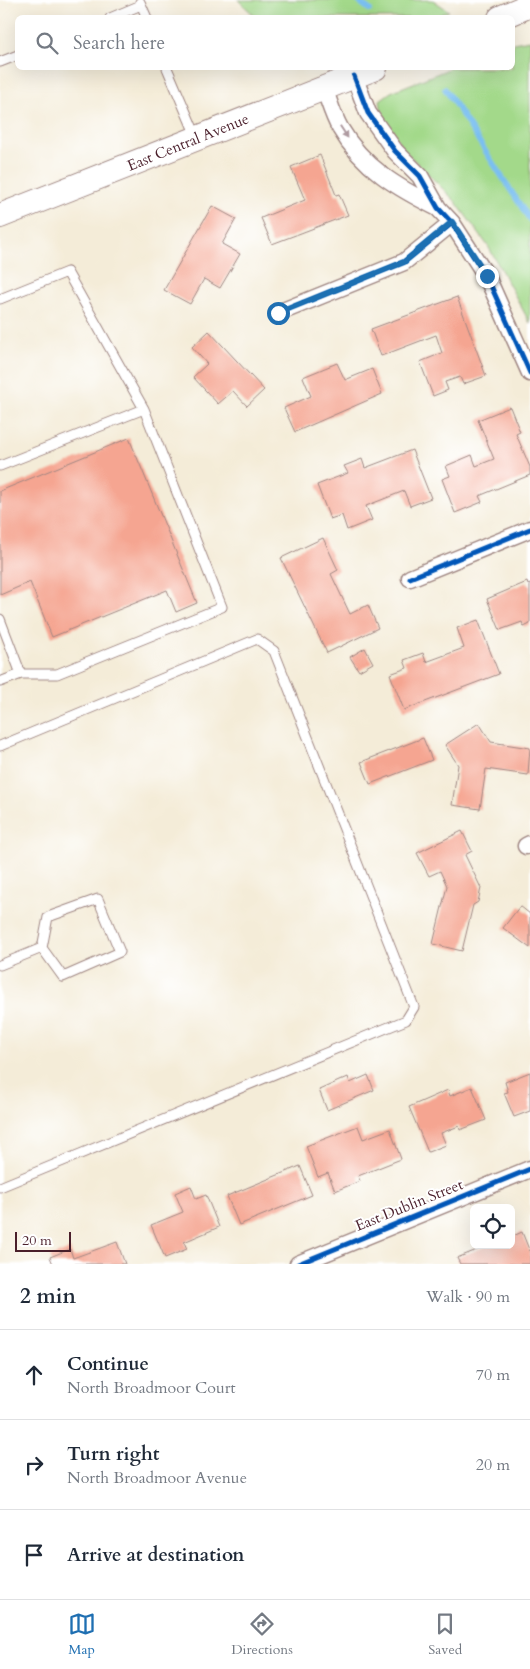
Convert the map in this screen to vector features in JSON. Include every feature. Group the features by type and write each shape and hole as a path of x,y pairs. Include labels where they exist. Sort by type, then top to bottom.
{"main road":[{"path":"507,15 530,5"},
{"name":"East Central Avenue","path":"0,216 364,72"}],"street":[{"path":"364,72 368,113 395,151 420,176 438,208 452,222 487,276 530,373"},
{"path":"324,88 340,127 359,154 376,170 404,191 438,208"},
{"path":"278,313 404,262 452,222"},
{"path":"410,578 530,529"},
{"name":"East Dublin Street","path":"298,1264 530,1170"}],"lane":[{"path":"116,15 140,2 145,15"},
{"path":"0,62 15,56"},
{"path":"169,70 198,139"},
{"path":"0,299 66,272 144,409 222,607 57,674 21,674 0,682"},
{"path":"0,466 144,409"},
{"path":"0,619 21,674"},
{"path":"0,746 257,639 274,651 414,1007 406,1020 0,1187"},
{"path":"98,899 120,952 63,976 42,948 48,917 98,899"},
{"path":"0,965 42,948"}],"green space":[{"path":"238,0 433,0 449,11 439,15 254,15"},
{"path":"530,40 530,323 488,246 455,201 405,151 382,116 380,100 391,92 446,70 515,70 515,43"}],"building":[{"path":"320,155 336,195 339,194 348,215 272,244 261,218 305,200 291,167"},
{"path":"212,206 236,219 222,244 240,254 220,288 204,279 190,304 164,290"},
{"path":"457,297 486,376 463,384 460,377 445,382 448,390 433,396 420,362 442,353 436,335 381,356 371,329"},
{"path":"209,331 264,390 247,406 233,391 218,404 193,377 207,364 192,347"},
{"path":"337,363 345,380 372,369 382,394 295,432 284,408 311,396 303,377"},
{"path":"510,407 520,432 516,434 530,467 530,475 479,496 482,502 455,513 442,479 450,476 446,466 472,455 476,466 494,459 478,420"},
{"path":"129,438 197,603 176,612 167,590 52,637 30,582 0,595 0,491"},
{"path":"412,450 431,498 410,506 404,491 366,506 372,520 347,530 342,515 330,519 317,485 348,473 344,466 362,459 365,468"},
{"path":"323,538 338,570 331,574 350,614 368,605 378,628 327,653 281,558"},
{"path":"527,582 528,585 530,584 530,624 524,627 522,622 500,630 487,599"},
{"path":"478,620 499,674 404,710 390,674 407,668 404,660 423,653 426,662 464,648 457,628"},
{"path":"365,648 373,663 359,671 350,657"},
{"path":"479,723 491,742 530,748 528,775 486,769 480,809 452,805 458,765 445,745"},
{"path":"423,738 432,760 370,784 361,762"},
{"path":"462,831 472,851 465,855 481,888 478,902 473,905 462,951 433,944 447,886 440,871 429,876 417,853"},
{"path":"520,906 530,914 530,948 503,928"},
{"path":"530,1072 530,1111 514,1117 504,1093 508,1092 505,1082"},
{"path":"368,1075 374,1090 327,1110 319,1090 348,1077 350,1083"},
{"path":"472,1087 486,1120 460,1130 459,1126 441,1133 446,1145 428,1152 409,1107 448,1090 450,1096"},
{"path":"358,1126 363,1139 390,1129 401,1159 358,1176 360,1181 335,1191 328,1173 318,1177 306,1146"},
{"path":"300,1166 312,1195 239,1225 227,1196"},
{"path":"191,1186 196,1199 206,1195 219,1227 184,1242 187,1249 165,1258 151,1225 183,1212 175,1193"},
{"path":"522,1232 530,1252 530,1264 460,1264 457,1258 479,1249 515,1249 515,1235"},
{"path":"117,1242 125,1264 53,1264 50,1257 70,1249 73,1258"}],"waterway":[{"path":"357,0 370,10"},
{"path":"445,89 530,220"}],"cycle path":[{"path":"354,76 368,113 395,151 420,176 438,208 452,223 487,277 530,373"},
{"path":"278,313 404,262 452,223"},
{"path":"410,578 530,529"},
{"path":"298,1264 530,1169"}],"route":[{"path":"278,313 404,262 452,222 487,276"}]}
